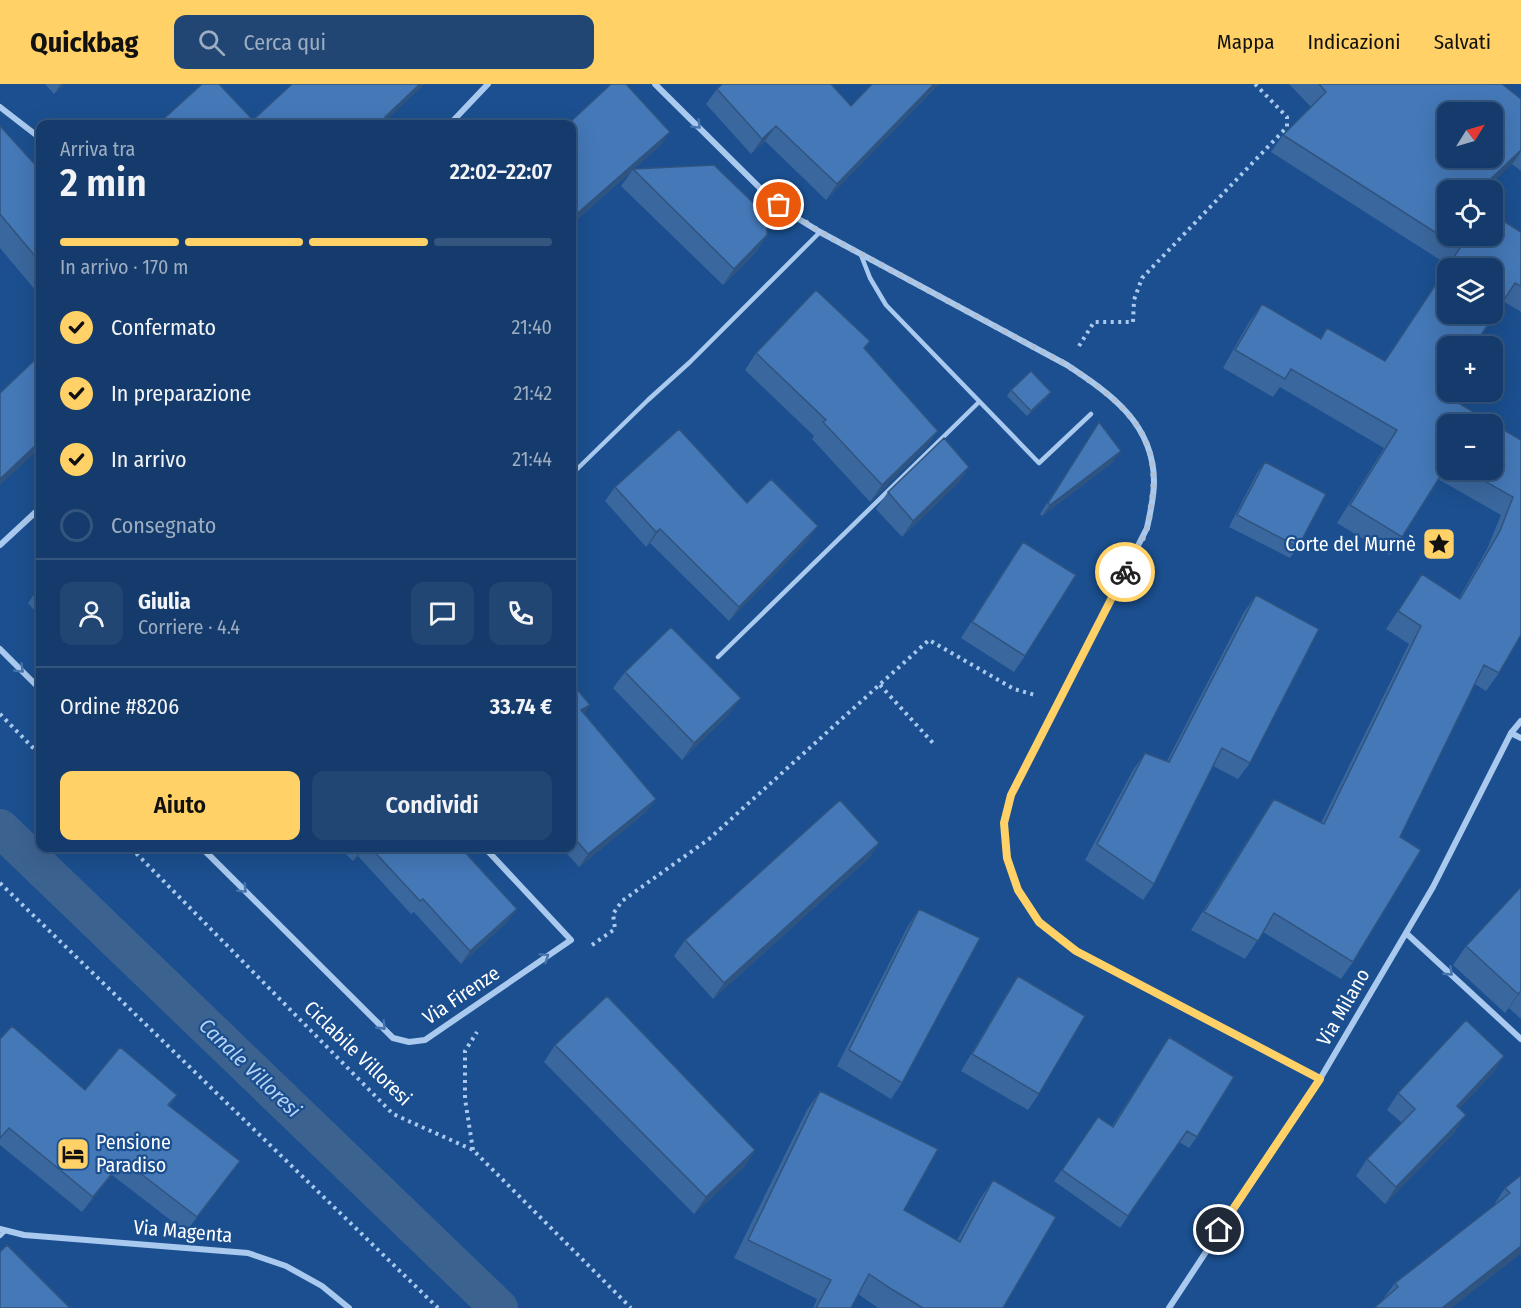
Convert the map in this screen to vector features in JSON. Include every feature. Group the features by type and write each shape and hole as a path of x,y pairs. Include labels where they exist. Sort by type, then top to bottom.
{"street":[{"path":"454,120 488,84"},
{"path":"655,84 769,197 789,213 861,255 1067,365 1105,390 1134,420 1150,450 1154,483 1147,528 1011,795 1004,823 1007,858 1018,890 1039,922 1076,951 1320,1079"},
{"path":"0,107 36,135"},
{"path":"0,545 36,512"},
{"path":"0,649 36,684"},
{"name":"Via Milano","path":"1168,1308 1320,1079 1433,887 1511,733 1521,721"},
{"path":"1511,733 1521,738"},
{"name":"Via Firenze","path":"206,852 393,1038 409,1042 425,1040 571,940 489,852"},
{"path":"1406,933 1521,1039"},
{"name":"Via Magenta","path":"2,1232 248,1253 295,1271 322,1286 349,1308"}],"lane":[{"path":"576,470 690,362 820,232"},
{"path":"861,255 870,278 886,305 1038,463 1091,414"},
{"path":"718,657 979,402"}],"path":[{"path":"1079,346 1094,322 1133,322 1134,300 1142,278 1287,127 1287,117 1255,84"},
{"path":"591,946 615,929 613,914 622,901 710,839 929,640 1014,688 1035,695"},
{"path":"880,685 933,743"},
{"path":"0,714 36,751"},
{"name":"Ciclabile Villoresi","path":"135,852 393,1114 473,1150 630,1308"},
{"path":"0,884 438,1308"},
{"path":"473,1150 465,1099 465,1051 480,1028"}],"building":[{"path":"202,84 219,84 253,120 162,120"},
{"path":"292,84 420,84 384,120 253,120"},
{"path":"611,84 626,84 670,132 576,214 576,120 572,120"},
{"path":"722,84 831,84 851,106 872,84 934,84 837,184 776,126 762,139 717,89"},
{"path":"1319,84 1502,84 1521,99 1521,150 1503,167 1503,102 1437,102 1437,168 1502,168 1490,180 1437,180 1437,233 1283,135 1326,92"},
{"path":"0,126 36,166 36,257 0,214"},
{"path":"714,165 767,216 767,235 734,269 633,169"},
{"path":"1503,221 1521,232 1521,286 1515,283 1503,301 1503,258 1453,258 1460,248 1457,246 1503,246"},
{"path":"1437,283 1437,324 1488,324 1481,336 1437,336 1437,402 1457,402 1477,414 1437,414 1438,480 1402,537 1350,505 1397,430 1291,369 1285,379 1235,350 1262,304 1321,339 1327,328 1385,361"},
{"path":"816,290 870,341 864,348 938,431 882,485 823,422 826,420 756,353"},
{"path":"36,359 36,445 0,479 0,393"},
{"path":"1031,371 1051,392 1031,411 1011,390"},
{"path":"1099,422 1121,451 1050,505 1048,503"},
{"path":"679,429 747,503 771,479 818,526 739,607 660,529 656,532 615,487"},
{"path":"1503,429 1521,440 1521,635 1499,673 1484,665 1400,837 1421,850 1353,962 1274,913 1258,941 1204,912 1274,799 1324,824 1421,626 1398,611 1422,574 1460,599 1500,531 1513,497 1483,480 1503,480"},
{"path":"944,438 969,467 913,521 888,492"},
{"path":"1265,462 1326,494 1298,547 1237,515"},
{"path":"1023,542 1076,575 1025,656 972,622"},
{"path":"1256,595 1319,629 1250,763 1222,748 1154,884 1097,844 1145,753 1169,762"},
{"path":"671,627 741,698 694,743 625,672"},
{"path":"576,688 590,705 581,710 656,799 588,854 576,840"},
{"path":"840,800 879,843 724,983 685,940"},
{"path":"375,852 465,852 517,909 470,951 423,899 420,901"},
{"path":"1521,887 1521,991 1518,994 1466,946"},
{"path":"919,909 980,938 902,1083 849,1050"},
{"path":"1018,976 1085,1016 1039,1094 972,1054"},
{"path":"607,996 755,1150 706,1197 555,1045"},
{"path":"1466,1020 1504,1056 1457,1106 1466,1115 1396,1187 1367,1159 1415,1109 1398,1093"},
{"path":"12,1026 85,1090 120,1047 177,1095 168,1105 240,1161 197,1217 123,1160 93,1197 9,1128 0,1138 0,1039"},
{"path":"1169,1037 1234,1077 1197,1137 1187,1131 1128,1216 1062,1170 1098,1117 1113,1127"},
{"path":"820,1091 938,1149 904,1210 960,1242 993,1180 1056,1217 1003,1308 923,1308 869,1274 851,1308 816,1308 831,1280 748,1240"},
{"path":"1521,1175 1521,1246 1442,1308 1374,1308 1398,1287 1395,1283 1510,1193 1505,1188"},
{"path":"7,1245 70,1308 0,1308 0,1252"}],"waterway":[{"name":"Canale Villoresi","path":"0,828 499,1308"}],"way so far":[{"path":"779,205 820,232 1067,365 1105,390 1134,420 1150,450 1154,483 1147,528 1125,572"}],"place":[{"name":"Corte del Murnè","path":"1439,544"},
{"name":"Pensione Paradiso","path":"73,1154"}],"route":[{"path":"1125,572 1011,795 1004,823 1007,858 1018,890 1039,922 1076,951 1320,1079 1219,1230"}]}
